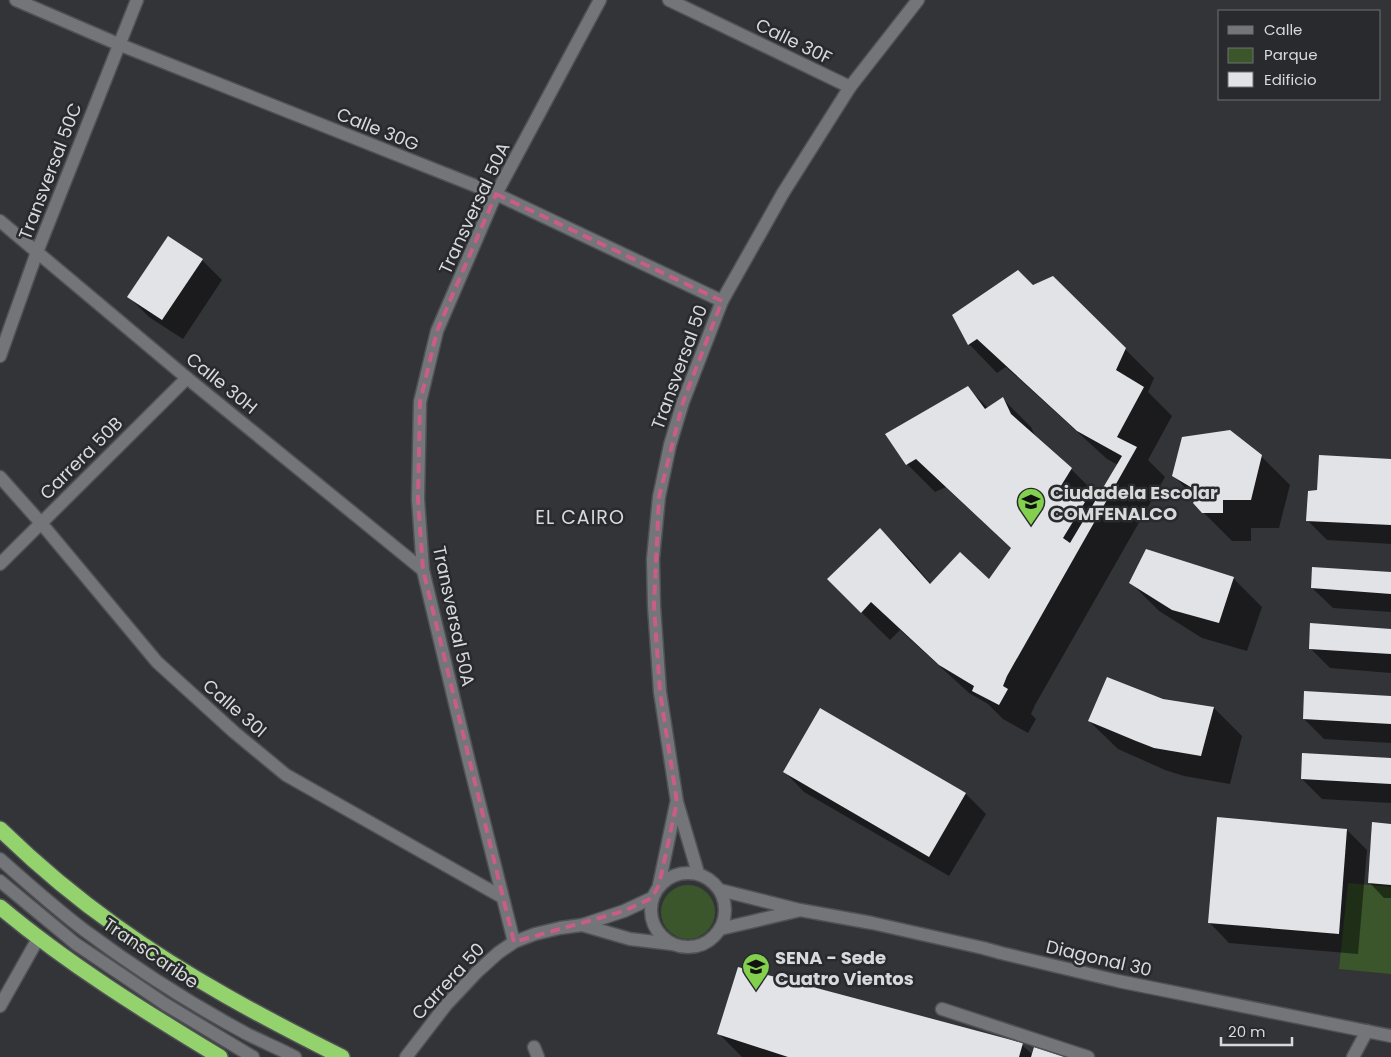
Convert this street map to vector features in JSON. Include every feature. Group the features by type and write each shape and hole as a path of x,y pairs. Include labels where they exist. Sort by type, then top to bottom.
{"highway":[{"path":"0,829 32,860 124,932 201,982 342,1057"},
{"path":"0,907 102,983 220,1057"}],"street":[{"name":"Calle 30G","path":"16,0 118,44 496,194 722,301"},
{"name":"Transversal 50C","path":"0,356 37,252 136,0"},
{"name":"Transversal 50A","path":"514,942 423,570 418,499 420,402 437,331 496,194 600,0"},
{"name":"Calle 30F","path":"668,0 850,87"},
{"name":"Transversal 50","path":"698,874 677,802 660,692 654,606 653,559 659,497 670,445 683,402 722,301 784,193 850,87 918,0"},
{"name":"Calle 30H","path":"0,221 187,378 423,570"},
{"name":"Carrera 50B","path":"0,564 187,378"},
{"name":"Calle 30I","path":"0,477 157,662 234,732 286,775 502,897"},
{"name":"Transversal 50","path":"659,885 677,802"},
{"name":"TransCaribe","path":"0,858 44,898 84,930 137,968 248,1034 296,1057"},
{"path":"687,872 698,874 706,877 720,890 724,899 724,919 714,937 705,943 684,947 664,938 652,923 650,912 652,898 659,885 667,878 687,872"},
{"name":"TransCaribe","path":"0,880 76,944 165,1004 253,1057"},
{"name":"Diagonal 30","path":"720,890 800,910 872,923 984,948 1118,981 1391,1036"},
{"name":"Carrera 50","path":"406,1057 446,1005 477,972 498,953 514,942 551,930 582,925 624,911 652,898"},
{"name":"Diagonal 30","path":"720,929 800,910"},
{"name":"Carrera 50","path":"582,925 630,939 674,944"},
{"path":"0,1006 39,937"},
{"path":"942,1009 1088,1057"},
{"path":"1353,1057 1366,1031"}],"highlighted area":[{"path":"496,194 722,301 683,402 659,497 654,606 660,692 677,802 659,885 652,898 624,911 514,942 423,570 418,499 420,402 437,331"}],"green space":[{"path":"1348,883 1391,887 1391,974 1339,969"},
{"path":"688,885 698,887 707,893 713,902 715,912 713,922 707,931 698,937 688,939 678,937 669,931 663,922 661,912 663,902 669,893 678,887"}],"building":[{"path":"168,236 203,259 162,320 127,297"},
{"path":"1018,270 1033,285 1053,276 1126,348 1116,370 1144,387 1117,437 1137,447 1007,676 1003,686 1008,689 999,705 972,691 974,686 939,665 871,602 861,613 827,579 880,528 930,584 960,552 989,579 1011,548 916,459 906,465 885,434 968,386 985,409 1003,397 1011,414 1072,468 1059,489 1085,502 1063,538 1070,543 1122,456 1077,431 977,339 968,345 952,315"},
{"path":"1230,430 1262,455 1251,500 1223,500 1223,513 1202,513 1193,503 1199,492 1172,476 1182,437"},
{"path":"1319,455 1391,459 1391,525 1306,521 1308,491 1317,490"},
{"path":"1146,549 1234,577 1219,623 1172,610 1129,583"},
{"path":"1312,567 1391,572 1391,594 1311,588"},
{"path":"1310,623 1391,629 1391,654 1309,649"},
{"path":"1107,677 1163,699 1214,707 1201,756 1154,748 1088,721"},
{"path":"1304,691 1391,696 1391,724 1303,719"},
{"path":"820,708 966,793 929,857 783,772"},
{"path":"1302,753 1391,758 1391,784 1301,779"},
{"path":"1217,817 1347,829 1339,934 1208,923"},
{"path":"1372,822 1391,824 1391,885 1368,883"},
{"path":"738,967 1023,1043 1019,1057 788,1057 717,1034"},
{"path":"1034,1047 1065,1057 1031,1057"}],"place":[{"name":"Ciudadela Escolar COMFENALCO","path":"1031,526"},
{"name":"SENA - Sede Cuatro Vientos","path":"756,991"}],"district":[{"name":"EL CAIRO","path":"580,517"}]}
